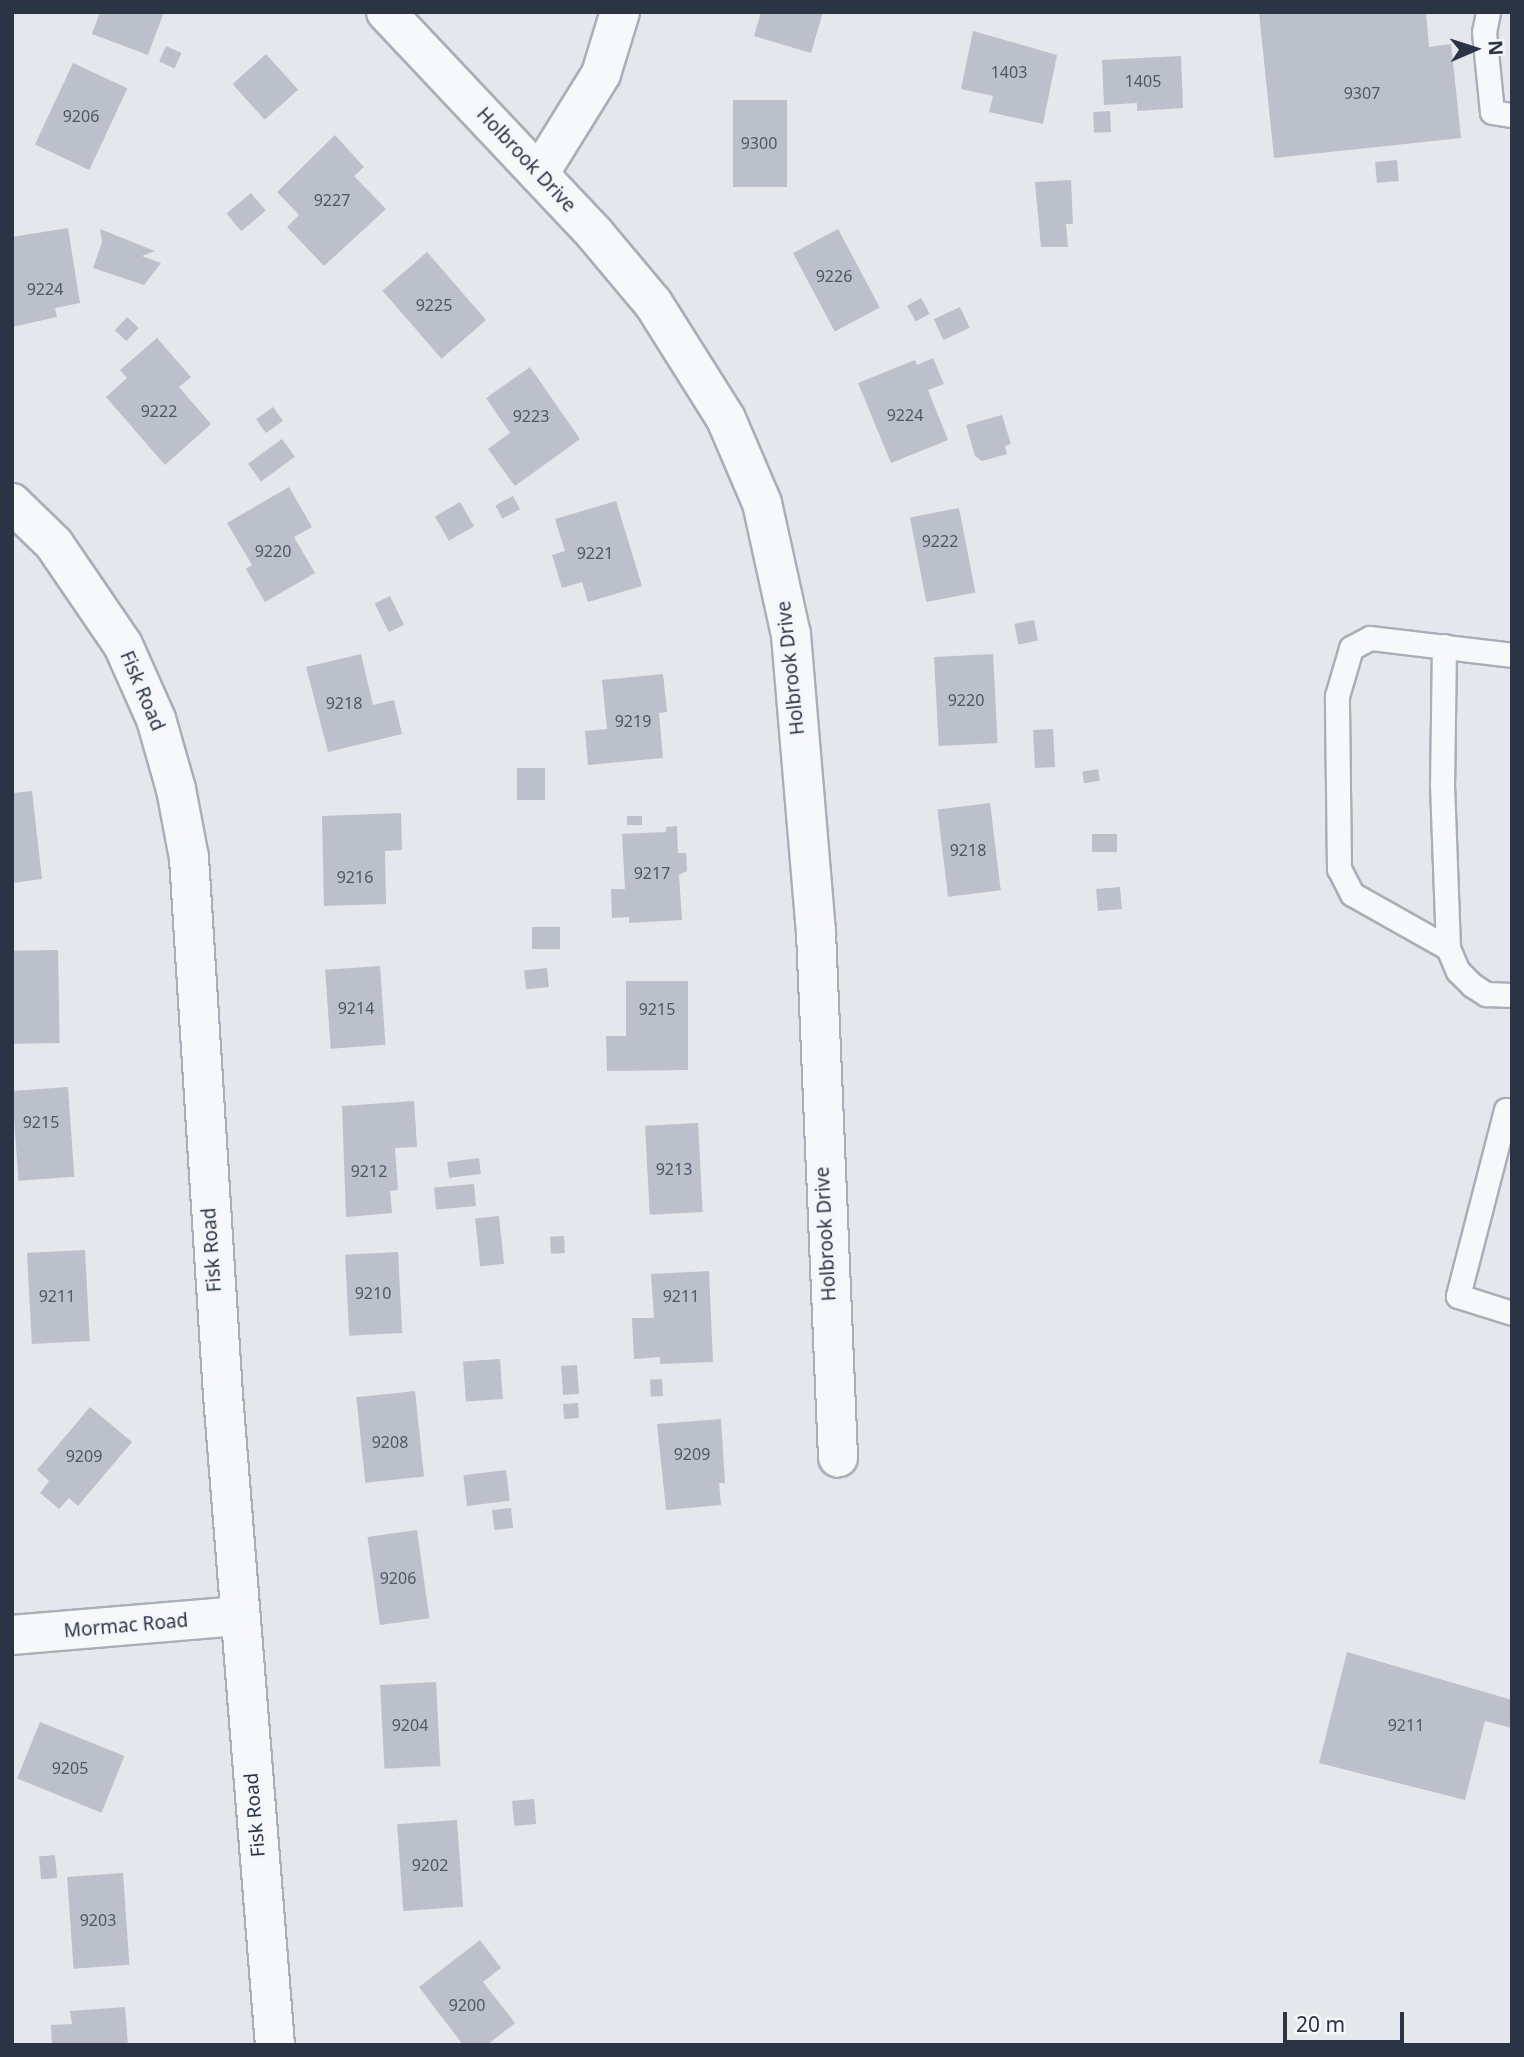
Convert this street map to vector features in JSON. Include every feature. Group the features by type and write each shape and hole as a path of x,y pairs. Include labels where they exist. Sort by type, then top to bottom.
{"street":[{"name":"Holbrook Drive","path":"386,12 539,174 637,284 681,342 726,419 774,542 791,635 816,932 838,1458"},
{"path":"539,174 601,74 620,12"},
{"name":"Fisk Road","path":"12,503 54,544 106,615 156,719 176,789 192,896 197,1037 239,1616 275,2045"},
{"name":"Mormac Road","path":"12,1635 239,1616"}],"lane":[{"path":"1488,12 1484,32 1502,114"},
{"path":"1448,948 1352,894 1339,869 1335,753 1337,696 1351,648 1370,638 1512,655"},
{"path":"1444,646 1442,785 1448,948 1458,971 1472,985 1486,994 1512,995"},
{"path":"1512,1111 1506,1110 1458,1296 1512,1313"}],"building":[{"path":"100,12 164,12 148,55 92,34"},
{"path":"761,12 823,12 811,53 754,36"},
{"path":"1259,12 1426,12 1429,47 1451,44 1461,138 1274,158"},
{"path":"973,31 1057,55 1043,124 989,112 993,96 961,89"},
{"path":"166,46 182,53 175,68 159,62"},
{"path":"266,54 298,90 265,120 233,84"},
{"path":"1181,56 1183,108 1137,111 1137,103 1104,105 1102,60"},
{"path":"73,63 127,88 89,170 35,145"},
{"path":"733,100 787,100 787,187 733,187"},
{"path":"1110,111 1111,132 1094,133 1093,112"},
{"path":"335,135 364,167 354,176 386,209 324,266 287,227 299,215 277,192"},
{"path":"1397,160 1399,181 1377,183 1375,162"},
{"path":"1071,180 1073,224 1066,224 1068,247 1041,247 1035,182"},
{"path":"251,193 266,211 241,231 226,214"},
{"path":"68,228 80,303 55,308 57,317 12,327 12,237"},
{"path":"100,229 155,251 142,256 161,263 144,285 93,268 102,242"},
{"path":"838,229 880,308 835,332 793,253"},
{"path":"427,252 486,320 442,359 382,291"},
{"path":"921,298 930,314 916,322 907,306"},
{"path":"960,307 970,328 943,340 934,319"},
{"path":"127,317 139,328 126,341 115,330"},
{"path":"157,338 191,377 179,387 211,424 165,465 106,397 127,378 120,370"},
{"path":"933,358 944,384 928,390 948,440 891,463 858,383 915,360 917,365"},
{"path":"530,367 580,439 515,486 488,449 510,433 486,398"},
{"path":"273,407 283,421 266,433 256,419"},
{"path":"1002,415 1011,444 1005,446 1007,454 982,461 975,456 966,425"},
{"path":"282,439 295,457 261,481 248,464"},
{"path":"289,487 312,527 294,537 315,573 265,602 246,569 252,565 227,523"},
{"path":"513,496 520,509 502,519 495,505"},
{"path":"616,501 642,586 588,602 582,582 562,588 552,555 565,551 555,519"},
{"path":"460,502 474,526 449,541 435,516"},
{"path":"959,508 975,592 926,602 910,518"},
{"path":"390,596 404,625 389,632 375,603"},
{"path":"1034,620 1038,641 1018,644 1014,624"},
{"path":"361,654 373,705 394,700 402,734 328,752 306,667"},
{"path":"993,654 998,743 939,746 934,657"},
{"path":"663,674 667,712 659,713 663,758 588,765 585,731 607,729 602,680"},
{"path":"1053,729 1055,767 1035,768 1033,730"},
{"path":"517,768 545,768 545,800 517,800"},
{"path":"1098,769 1100,781 1084,783 1082,772"},
{"path":"32,791 42,879 12,883 12,793"},
{"path":"990,803 1001,890 948,897 937,809"},
{"path":"401,813 402,850 385,851 386,904 324,906 322,816"},
{"path":"627,816 642,816 642,825 627,825"},
{"path":"677,826 678,853 686,853 687,871 679,875 682,920 629,923 629,917 612,918 611,889 625,889 622,834 666,832 666,827"},
{"path":"1092,834 1117,834 1117,852 1092,852"},
{"path":"1120,887 1122,909 1098,911 1096,889"},
{"path":"532,927 560,927 560,949 532,949"},
{"path":"58,950 60,1043 14,1044 12,951"},
{"path":"380,966 386,1045 331,1049 325,970"},
{"path":"547,968 549,987 526,989 524,970"},
{"path":"626,981 688,981 688,1070 607,1071 606,1036 626,1036"},
{"path":"68,1087 74,1177 18,1181 12,1091"},
{"path":"414,1101 417,1147 395,1148 398,1190 390,1191 392,1213 346,1217 342,1106"},
{"path":"698,1123 703,1212 650,1215 645,1126"},
{"path":"479,1158 481,1174 449,1178 447,1162"},
{"path":"474,1184 476,1206 436,1209 434,1187"},
{"path":"499,1216 504,1264 480,1266 475,1219"},
{"path":"564,1236 565,1253 551,1254 550,1237"},
{"path":"85,1250 90,1341 32,1344 27,1253"},
{"path":"398,1252 402,1333 349,1336 345,1255"},
{"path":"709,1271 713,1362 660,1364 660,1357 634,1359 632,1318 654,1318 651,1274"},
{"path":"500,1359 503,1399 466,1401 463,1362"},
{"path":"577,1365 579,1394 563,1395 561,1366"},
{"path":"662,1379 663,1396 651,1397 650,1380"},
{"path":"415,1391 424,1477 365,1483 356,1397"},
{"path":"578,1403 579,1418 564,1419 563,1404"},
{"path":"90,1407 132,1442 78,1506 69,1498 59,1509 40,1493 49,1481 37,1470"},
{"path":"721,1419 725,1483 719,1483 721,1505 666,1510 657,1424"},
{"path":"506,1470 510,1501 467,1506 463,1475"},
{"path":"511,1508 513,1528 494,1530 492,1510"},
{"path":"417,1530 429,1618 380,1625 367,1537"},
{"path":"1347,1652 1512,1700 1512,1728 1485,1721 1465,1800 1319,1763"},
{"path":"436,1682 440,1766 384,1769 380,1685"},
{"path":"40,1722 124,1756 102,1813 17,1779"},
{"path":"534,1799 536,1824 514,1826 512,1801"},
{"path":"457,1820 463,1907 403,1911 397,1824"},
{"path":"55,1855 57,1878 41,1879 39,1856"},
{"path":"123,1873 129,1965 74,1969 67,1877"},
{"path":"480,1940 501,1968 483,1982 515,2023 487,2045 463,2045 419,1987"},
{"path":"125,2007 128,2045 52,2045 51,2025 72,2024 70,2011"}]}
